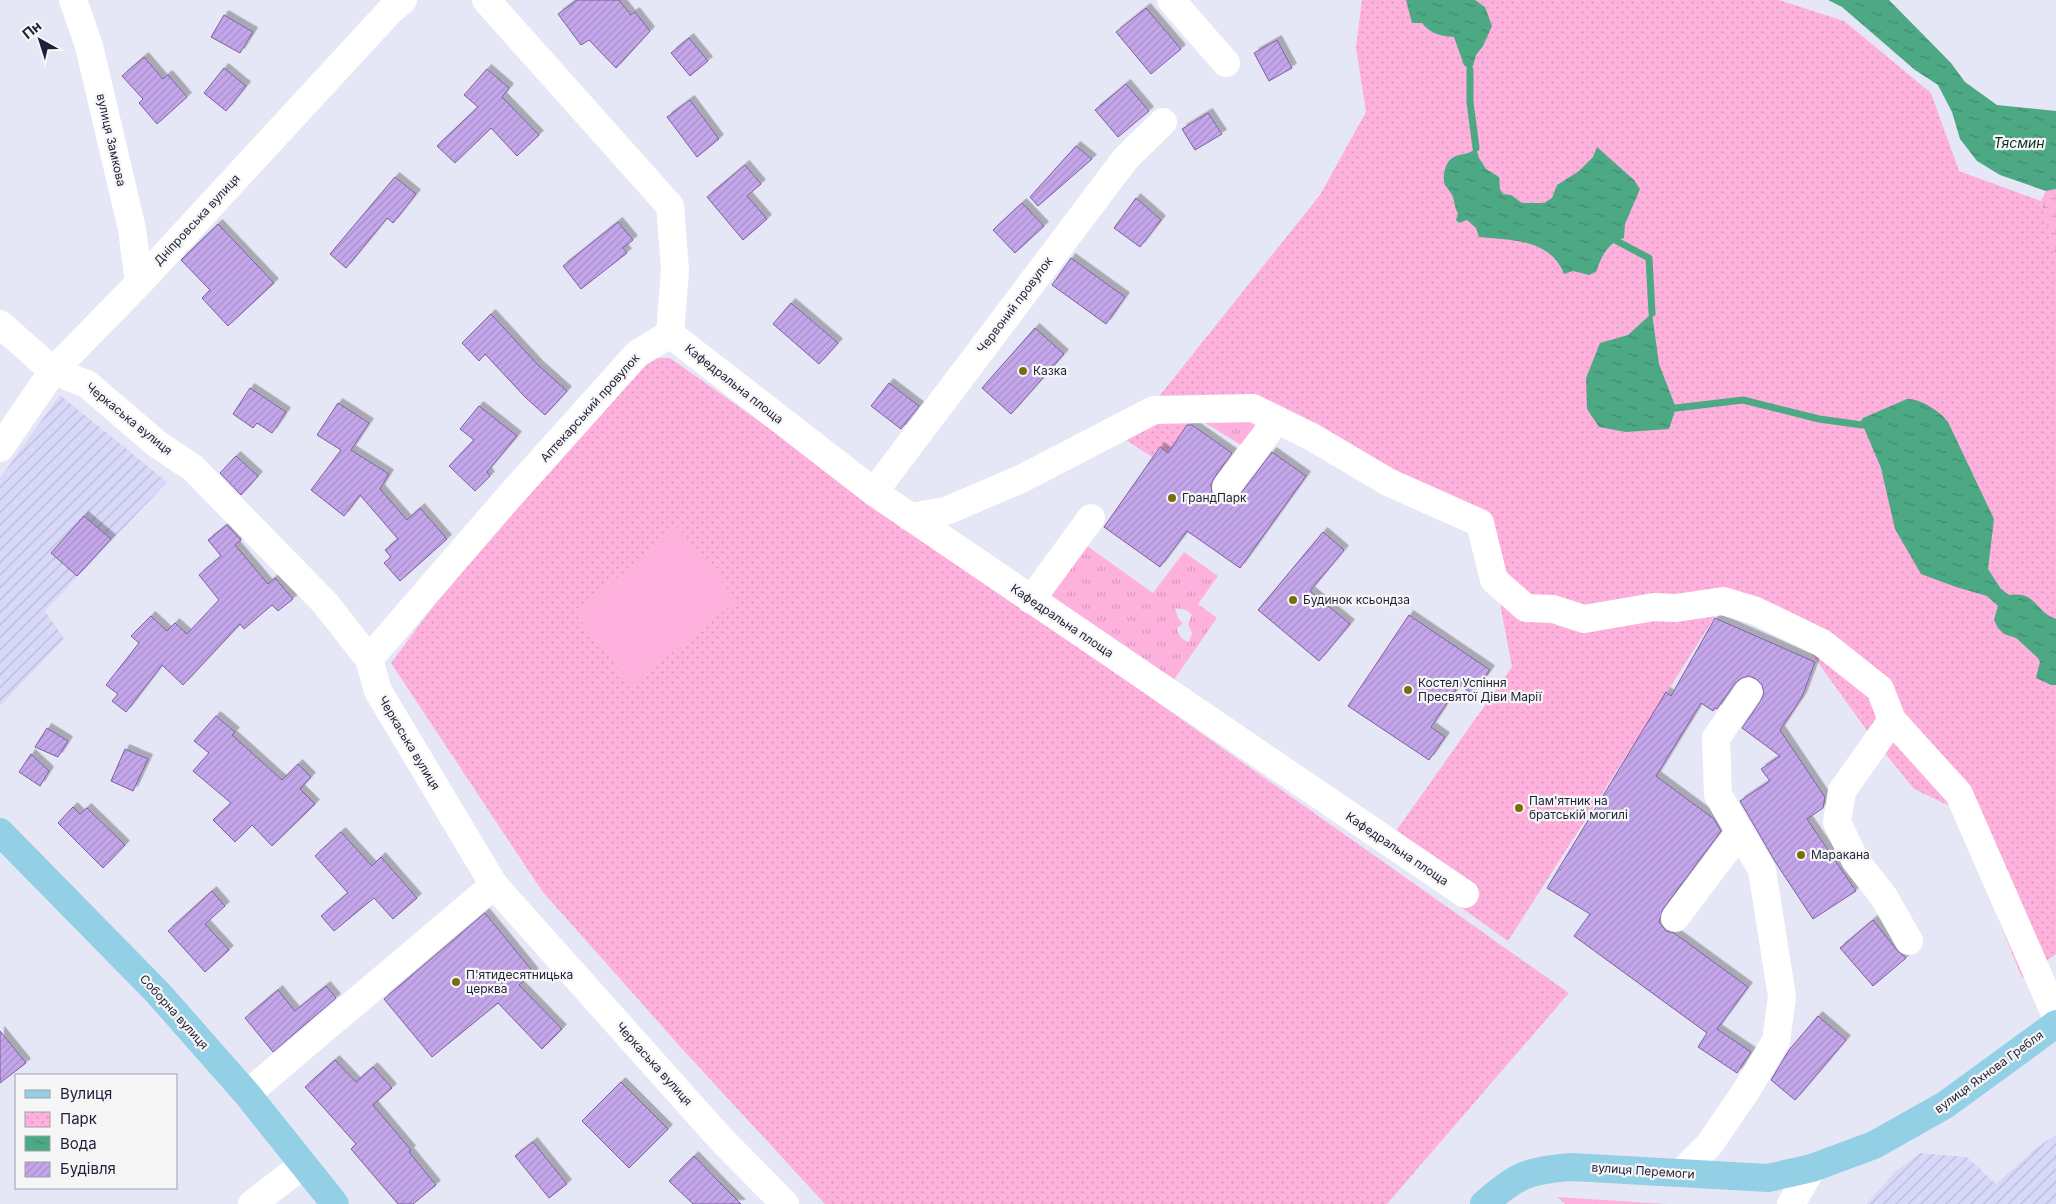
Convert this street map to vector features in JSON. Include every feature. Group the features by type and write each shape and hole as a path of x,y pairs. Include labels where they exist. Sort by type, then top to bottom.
{"main road":[{"name":"Соборна вулиця","path":"0,832 158,993 247,1094 335,1204"},
{"name":"вулиця Яхнова Гребля","path":"1812,1168 1874,1145 1945,1105 2056,1024"},
{"name":"вулиця Перемоги","path":"1484,1204 1503,1187 1525,1174 1537,1170 1572,1167 1768,1178 1812,1168"}],"street":[{"name":"вулиця Замкова","path":"73,0 89,46 132,229 139,283"},
{"name":"Дніпровська вулиця","path":"0,448 53,372 139,283 390,10 403,0"},
{"path":"486,0 670,206 675,270 670,334"},
{"path":"1171,0 1226,63"},
{"name":"Червоний провулок","path":"874,492 1126,158 1163,122"},
{"name":"Черкаська вулиця","path":"0,324 53,372 87,384 157,444 193,468 325,603 369,659 378,692 494,885 720,1138 784,1204"},
{"name":"Кафедральна площа","path":"670,334 874,492 1465,894"},
{"name":"Аптекарський провулок","path":"369,659 508,498 637,354 670,334"},
{"path":"910,517 946,511 1021,478 1154,410 1253,408 1312,437 1388,482 1480,523 1494,580 1526,608 1553,609 1584,620 1654,607 1676,608 1723,601 1756,612 1822,643 1880,689 1892,720 1959,794 2056,1016"},
{"path":"1226,487 1277,420"},
{"path":"1031,600 1091,518"},
{"path":"1681,1173 1708,1144 1746,1091 1776,1041 1782,997 1762,870 1718,795 1716,738 1748,692"},
{"path":"1892,720 1842,791 1837,822 1855,860 1884,897 1908,941"},
{"path":"1675,918 1739,833"},
{"path":"247,1094 494,885"},
{"path":"252,1204 304,1165"},
{"path":"1791,1204 1812,1168"},
{"path":"1768,1178 1778,1188 1781,1204"}],"shaded area":[{"path":"60,395 167,482 45,611 64,639 0,706 0,478"},
{"path":"2056,1135 2056,1204 1866,1204 1894,1173 1920,1153 1967,1157 1996,1184 2036,1148"}],"green space":[{"path":"1362,0 1779,0 1844,21 1931,93 1959,171 2041,201 2056,261 2056,954 2022,978 1954,808 1914,789 1868,732 1806,646 1774,625 1718,612 1508,941 1382,851 1512,667 1484,518 1252,414 1145,414 1320,195 1366,112 1356,47"},
{"path":"2056,189 2056,261 2041,201 2046,191"},
{"path":"651,358 670,358 1569,993 1387,1204 825,1204 685,1052 542,891 391,663 488,533"},
{"path":"1198,414 1273,425 1246,448 1197,418"},
{"path":"1169,417 1189,423 1168,453 1159,447 1152,457 1123,438"},
{"path":"678,527 737,600 631,686 575,613"},
{"path":"1076,538 1153,593 1184,552 1218,576 1198,604 1217,618 1166,691 1031,600","holes":["1175,608 1186,610 1192,615 1188,624 1192,633 1189,642 1180,636 1177,629 1183,624 1178,618"]},
{"path":"1557,1197 1667,1204 1565,1204"}],"water":[{"path":"1406,0 1475,0 1485,7 1492,26 1470,70 1464,65 1454,37 1436,34 1422,23 1412,23"},
{"name":"Тясмин","path":"1828,0 1889,0 1951,63 1965,82 1997,105 2056,111 2056,189 2046,191 2000,175 1977,161 1960,139 1952,112 1938,85 1915,70 1842,7"},
{"path":"1597,147 1634,180 1640,189 1625,224 1624,238 1609,247 1600,261 1596,272 1589,275 1573,271 1564,274 1558,262 1540,248 1529,243 1479,237 1476,228 1467,220 1459,223 1456,220 1458,213 1444,179 1447,164 1454,157 1469,153 1476,148 1479,158 1486,169 1499,177 1500,189 1503,194 1511,195 1522,203 1544,203 1552,198 1557,185 1579,171 1593,157"},
{"path":"1652,313 1659,364 1676,408 1669,429 1626,432 1599,427 1587,409 1586,378 1600,343 1628,335"},
{"path":"1907,399 1930,406 1948,422 1994,519 1988,569 2001,589 2009,595 2025,596 2049,616 2056,619 2056,685 2051,685 2036,678 2040,662 2038,658 2016,638 2004,634 1998,628 1994,620 1998,606 1987,596 1921,574 1895,529 1881,468 1861,421 1863,418"}],"building":[{"path":"577,0 619,0 631,15 635,12 650,31 616,68 589,40 581,45 558,14"},
{"path":"1146,8 1181,49 1151,74 1116,32"},
{"path":"224,15 253,32 240,53 211,37"},
{"path":"689,38 708,61 690,76 671,53"},
{"path":"1277,40 1292,68 1269,81 1254,53"},
{"path":"144,57 163,79 168,75 187,97 157,124 139,103 143,99 122,76"},
{"path":"224,68 246,86 226,111 204,93"},
{"path":"487,69 509,88 502,97 539,135 517,156 491,128 455,163 437,146 478,107 464,95"},
{"path":"1126,84 1149,111 1118,137 1095,110"},
{"path":"690,100 719,139 697,157 667,117"},
{"path":"1208,113 1222,134 1195,150 1182,129"},
{"path":"1076,146 1092,159 1038,206 1030,197"},
{"path":"745,165 761,184 747,196 767,219 743,240 707,197"},
{"path":"395,177 416,194 393,223 387,218 346,268 330,254"},
{"path":"1136,198 1161,220 1140,247 1114,228"},
{"path":"1022,203 1044,226 1015,253 993,230"},
{"path":"618,222 633,240 623,248 627,253 581,289 563,266"},
{"path":"218,224 274,283 228,326 202,298 210,290 181,260"},
{"path":"1071,258 1125,297 1106,324 1052,285"},
{"path":"791,303 838,343 819,364 773,324"},
{"path":"491,314 538,365 567,391 545,415 525,397 485,354 479,361 462,343"},
{"name":"Казка","path":"1035,328 1064,354 1011,414 982,388"},
{"path":"889,383 919,406 901,429 871,406"},
{"path":"250,388 286,412 272,433 257,423 253,428 233,414"},
{"path":"338,403 369,423 351,450 389,474 380,489 407,520 420,508 447,539 400,581 384,563 391,557 385,550 398,539 360,495 344,516 311,490 341,450 317,435"},
{"path":"479,406 517,436 487,472 490,476 475,491 449,466 474,440 460,429"},
{"name":"ГрандПарк","path":"1187,425 1192,425 1232,453 1211,485 1212,493 1217,500 1232,501 1238,497 1272,452 1306,476 1240,568 1187,531 1160,567 1104,527 1160,447 1168,453"},
{"path":"236,456 258,476 241,495 220,473"},
{"path":"84,516 111,539 77,576 51,553"},
{"path":"227,525 241,540 235,545 268,584 275,578 293,599 278,611 272,605 244,629 240,624 183,685 162,665 126,712 112,701 118,694 106,685 139,643 131,636 151,616 167,631 175,623 187,634 219,600 199,575 221,556 208,540"},
{"name":"Будинок ксьондза","path":"1323,532 1344,550 1310,591 1350,624 1319,661 1258,610"},
{"name":"Костел Успіння Пресвятої Діви Марії","path":"1409,615 1490,670 1473,694 1459,685 1431,727 1445,737 1429,760 1348,706"},
{"path":"1715,618 1815,662 1802,697 1780,730 1825,797 1823,808 1807,819 1856,891 1813,919 1776,863 1740,801 1770,781 1761,769 1780,756 1742,728 1761,700 1764,693 1762,685 1756,679 1749,676 1742,678 1735,683 1717,709 1715,708 1713,711 1701,703 1656,776 1714,819 1721,831 1663,909 1659,922 1666,931 1674,933 1748,987 1717,1029 1751,1052 1737,1073 1698,1047 1707,1033 1574,936 1590,914 1547,888 1666,692 1671,696"},
{"path":"216,716 235,732 232,735 282,780 298,764 311,777 300,789 315,804 272,846 252,825 235,842 213,820 231,803 193,771 209,753 194,741"},
{"path":"47,728 68,741 58,757 35,747"},
{"path":"125,749 148,759 133,791 111,781"},
{"path":"31,754 49,771 40,786 19,772"},
{"path":"73,807 80,814 87,808 125,845 103,868 58,823"},
{"path":"341,832 372,866 381,857 417,898 393,919 374,898 334,931 321,916 348,893 315,856"},
{"path":"212,891 225,906 205,924 229,950 205,972 168,931"},
{"name":"П'ятидесятницька церква","path":"485,913 534,973 519,985 562,1029 542,1049 498,1003 432,1057 384,999"},
{"path":"1873,920 1896,949 1906,958 1873,986 1840,948"},
{"path":"326,986 336,998 273,1052 245,1018 278,990 295,1011"},
{"path":"1818,1016 1846,1040 1795,1100 1771,1080 1789,1050"},
{"path":"0,1031 26,1063 0,1083"},
{"path":"335,1060 356,1082 373,1067 392,1088 373,1105 411,1150 409,1152 436,1185 413,1204 398,1204 351,1149 356,1144 305,1087"},
{"path":"621,1082 668,1129 629,1168 582,1121"},
{"path":"533,1142 567,1184 549,1198 515,1156"},
{"path":"694,1156 741,1204 693,1204 669,1181"}],"waterway":[{"path":"1470,70 1470,102 1476,148"},
{"path":"1615,240 1649,258 1652,313"},
{"path":"1676,408 1743,400 1819,419 1862,425"}],"place":[{"name":"Казка","path":"1023,371"},
{"name":"ГрандПарк","path":"1172,498"},
{"name":"Будинок ксьондза","path":"1293,600"},
{"name":"Костел Успіння Пресвятої Діви Марії","path":"1408,690"},
{"name":"Пам'ятник на братській могилі","path":"1519,808"},
{"name":"Маракана","path":"1801,855"},
{"name":"П'ятидесятницька церква","path":"456,982"}]}
